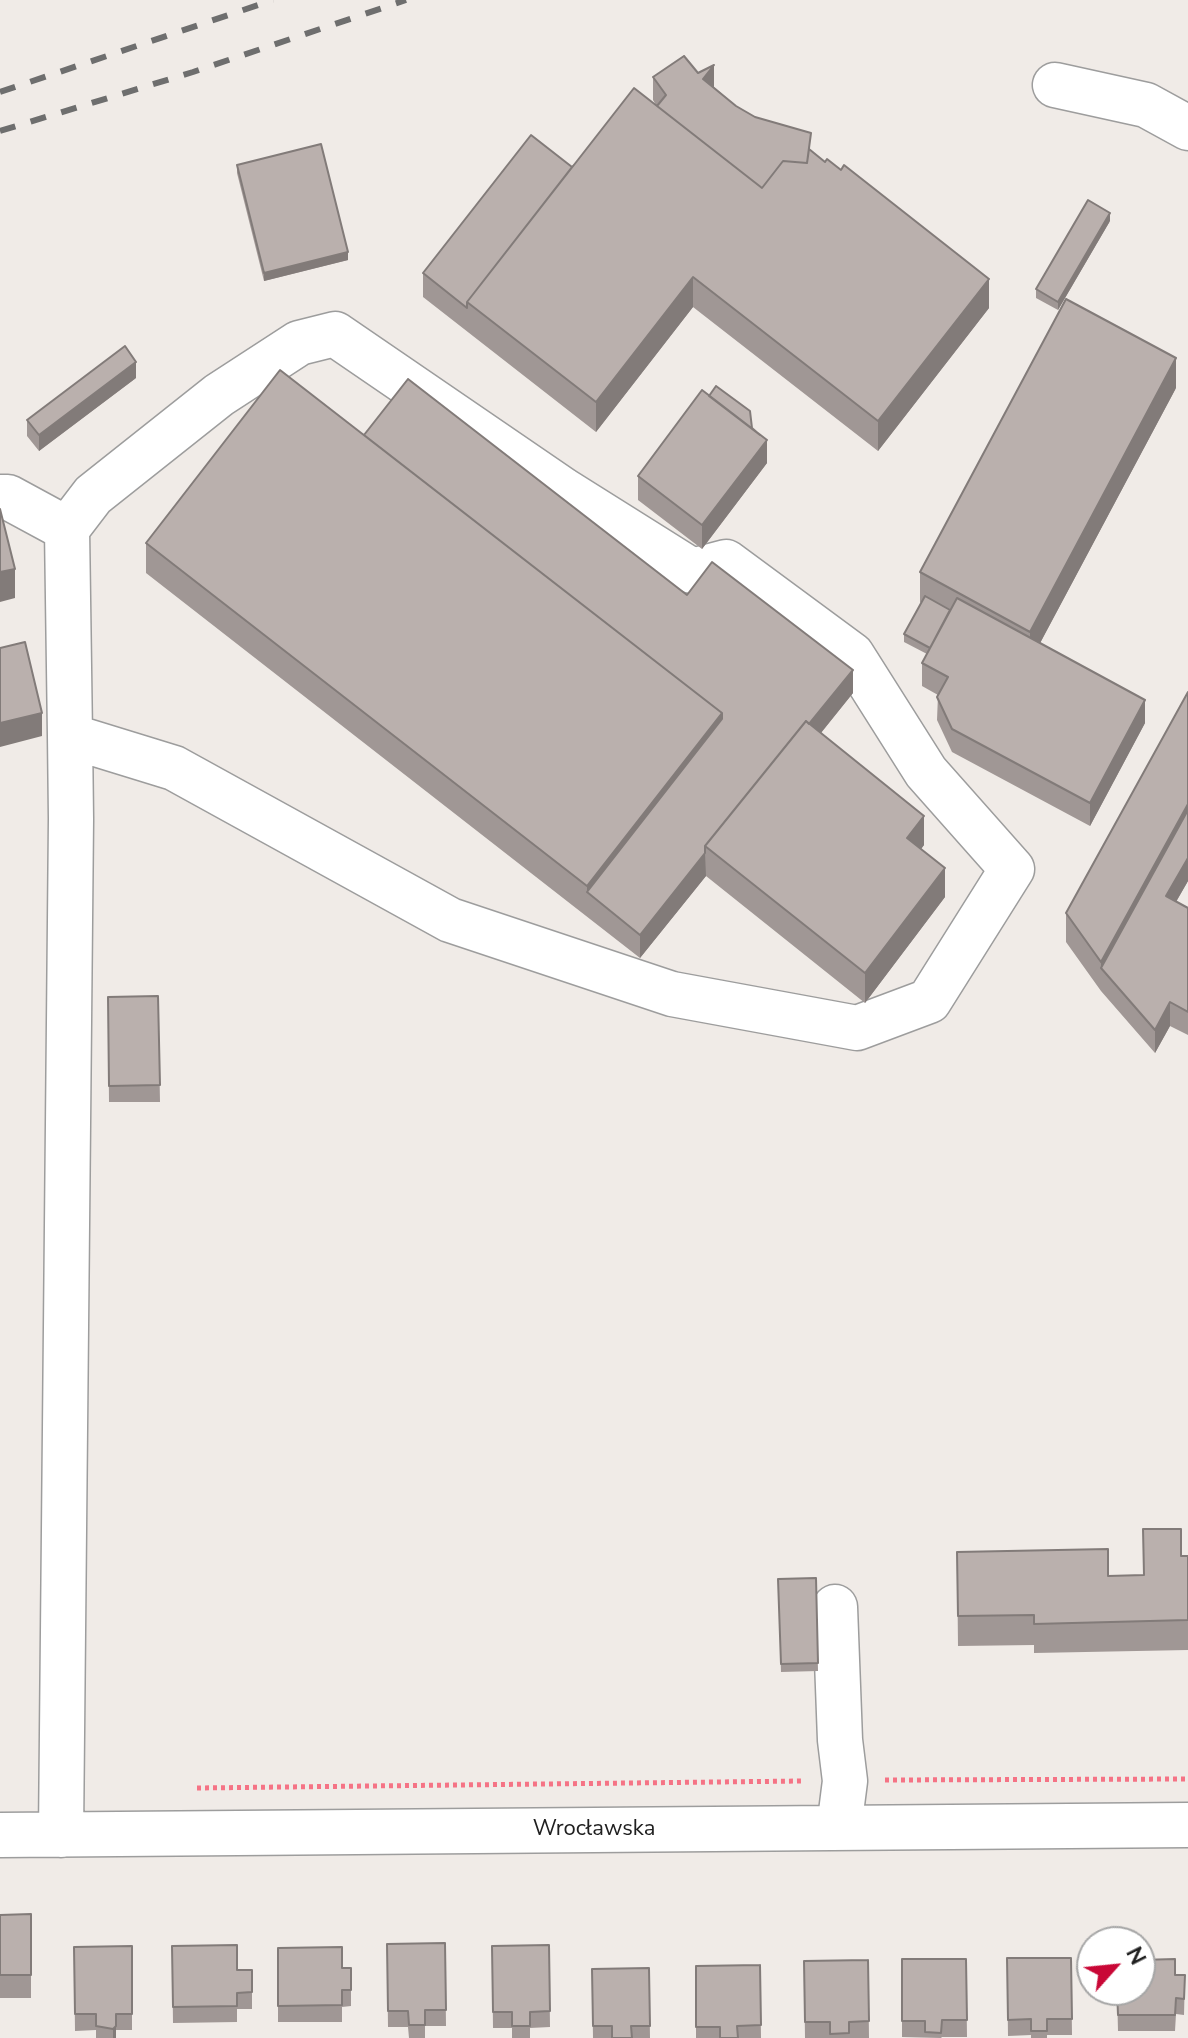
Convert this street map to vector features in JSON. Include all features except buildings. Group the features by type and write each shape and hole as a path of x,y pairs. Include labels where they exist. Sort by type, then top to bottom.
{"street":[{"path":"1055,85 1146,105 1188,128"},
{"path":"61,1835 70,736 67,529 93,495 219,395 299,343 335,334 563,490 692,571 726,562 852,655 926,772 1012,869 929,1001 857,1028 672,994 450,920 174,768 70,736"},
{"path":"0,497 8,497 67,529"},
{"path":"835,1607 840,1740 845,1781 839,1828"},
{"name":"Wrocławska","path":"0,1835 1188,1825"}],"path":[{"path":"188,1788 1188,1779"}],"railway":[{"path":"0,92 273,0"},
{"path":"0,131 193,72 406,0"}]}
